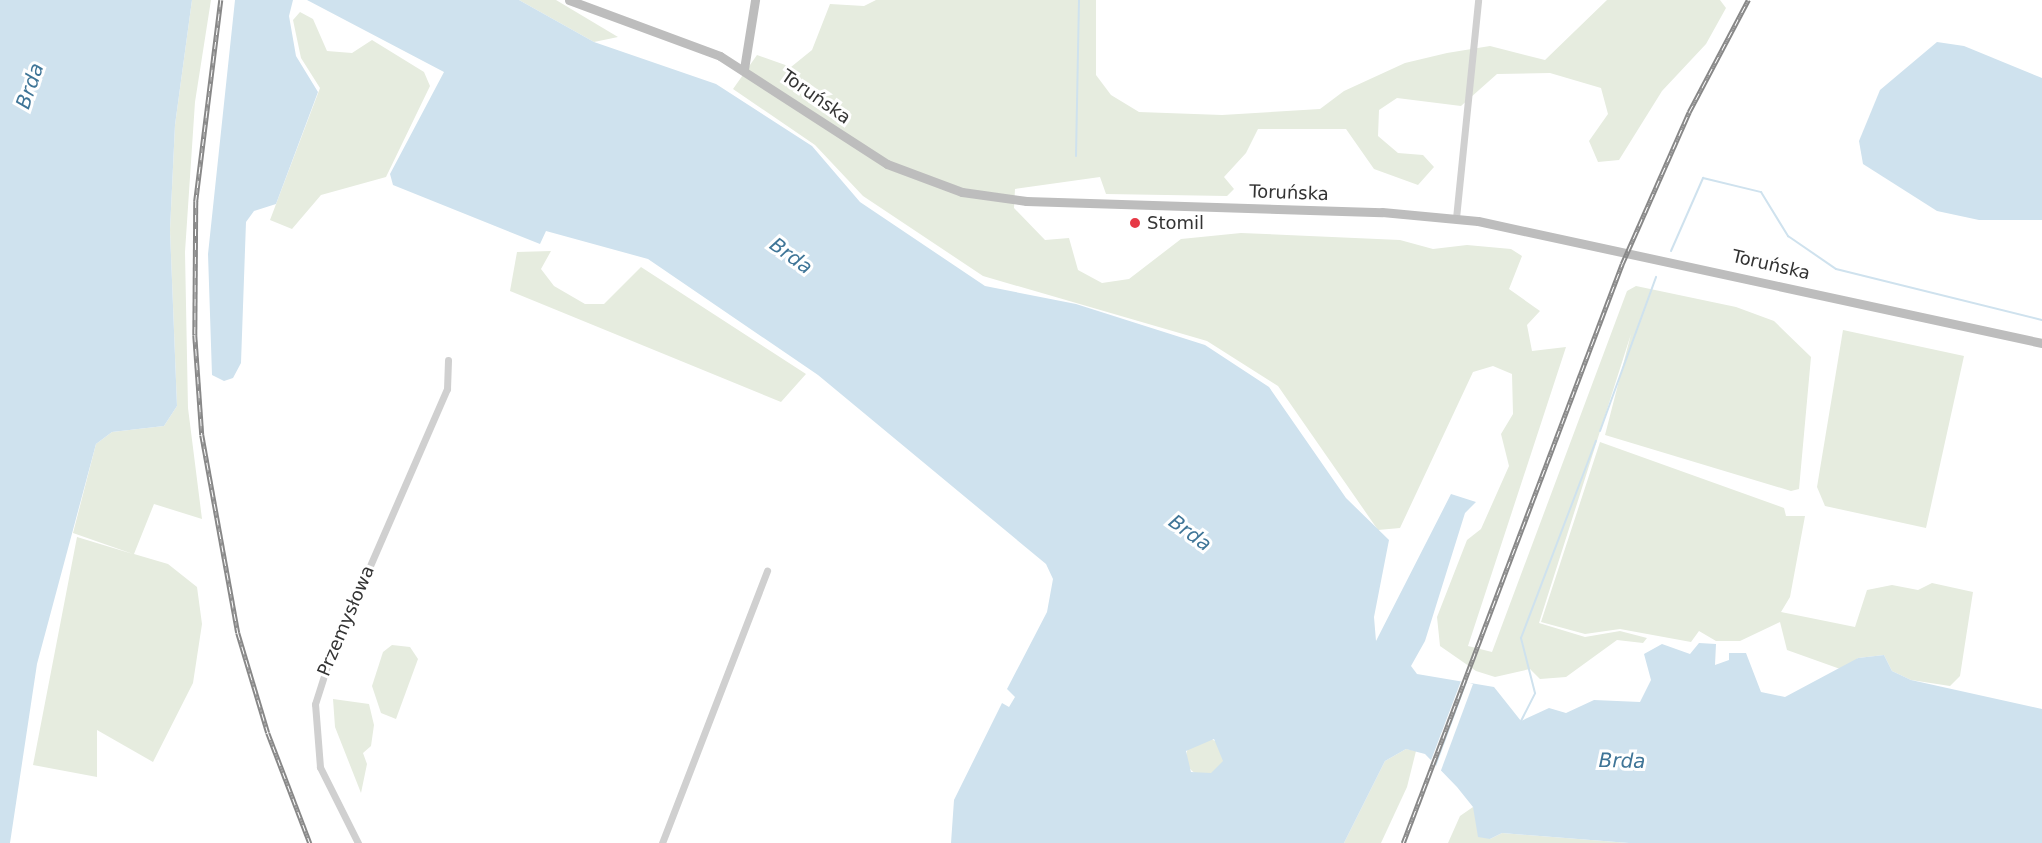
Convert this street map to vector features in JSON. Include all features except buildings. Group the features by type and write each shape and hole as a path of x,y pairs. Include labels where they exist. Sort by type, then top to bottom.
{"street":[{"name":"Toruńska","path":"569,0 744,69 887,164 962,192 1026,201 1456,218 1552,234 2042,343"},
{"path":"744,69 755,0"},
{"path":"1456,218 1478,0"},
{"name":"Przemysłowa","path":"358,843 320,766 315,704 328,660 441,403 448,360"},
{"path":"662,843 766,571"}],"shaded area":[{"path":"192,0 211,0 195,102 185,252 188,408 202,519 154,504 134,554 168,564 197,587 202,624 193,683 153,762 97,730 97,777 33,765 77,537 133,554 73,533 96,444 112,432 164,426 177,406 170,230 175,125"},
{"path":"519,0 556,0 618,37 594,42"},
{"path":"876,0 1096,0 1096,75 1111,95 1139,112 1222,115 1320,109 1344,91 1405,63 1447,53 1490,46 1545,60 1607,0 1720,0 1726,8 1706,44 1662,91 1619,160 1598,162 1589,141 1608,114 1601,88 1550,73 1497,74 1461,106 1397,98 1379,110 1378,136 1398,153 1423,155 1434,167 1418,185 1374,169 1346,129 1258,129 1246,153 1224,177 1234,189 1227,196 1106,194 1100,177 1015,189 1014,208 1045,240 1069,238 1078,270 1102,283 1129,279 1181,239 1241,233 1400,240 1433,249 1467,245 1511,249 1522,256 1509,289 1540,311 1527,325 1532,351 1566,347 1468,646 1492,652 1627,291 1636,286 1736,307 1774,321 1811,357 1799,489 1791,491 1605,435 1631,334 1539,623 1585,637 1620,631 1647,638 1643,643 1617,640 1566,677 1540,679 1530,669 1495,677 1476,671 1440,646 1437,617 1467,540 1481,529 1509,466 1501,434 1513,414 1512,374 1493,366 1473,372 1400,528 1378,530 1278,386 1207,341 983,276 863,196 815,145 733,89 757,55 791,67 812,50 830,4 864,6"},
{"path":"300,12 313,19 327,51 352,53 372,40 424,72 430,86 386,177 321,195 292,229 270,220 320,88 301,58 293,20"},
{"path":"551,251 541,269 554,286 585,304 604,304 641,267 806,374 781,402 510,291 517,252"},
{"path":"1843,330 1964,356 1926,528 1825,506 1817,487"},
{"path":"1600,442 1784,508 1786,516 1805,516 1790,597 1781,612 1855,627 1867,590 1892,585 1918,590 1932,583 1973,592 1960,676 1950,686 1911,680 1892,671 1884,655 1858,658 1843,670 1787,650 1780,622 1740,641 1716,641 1699,631 1691,642 1620,629 1585,634 1541,622"},
{"path":"392,645 410,647 418,659 396,719 381,713 372,686 383,652"},
{"path":"333,699 369,704 374,725 371,746 363,753 367,764 361,793 335,727"},
{"path":"1205,738 1218,744 1224,757 1218,770 1205,776 1192,770 1186,757 1192,744"},
{"path":"1406,749 1416,751 1407,787 1381,843 1344,843 1385,761"},
{"path":"1473,807 1490,839 1502,833 1629,843 1448,843 1460,816"}],"water":[{"name":"Brda","path":"0,0 192,0 175,125 170,230 177,406 164,426 112,432 96,444 37,664 10,843 0,843"},
{"path":"235,0 293,0 289,16 296,56 318,92 276,204 254,211 246,222 241,363 233,378 224,381 212,375 208,254"},
{"name":"Brda","path":"307,0 519,0 594,42 716,84 812,146 860,202 985,286 1076,304 1205,345 1269,387 1346,498 1389,540 1374,617 1376,641 1451,494 1476,502 1465,513 1425,641 1411,666 1417,674 1494,687 1521,721 1549,708 1566,713 1594,700 1640,702 1651,680 1644,654 1662,644 1690,654 1699,643 1716,644 1715,665 1729,660 1729,653 1746,653 1761,692 1785,697 1858,658 1884,655 1892,671 1911,680 2042,709 2042,843 1629,843 1502,833 1490,839 1478,837 1473,807 1457,787 1425,754 1406,749 1385,761 1344,843 951,843 954,800 1002,703 1009,707 1015,697 1007,689 1047,612 1053,579 1046,564 818,375 648,259 546,231 540,244 393,185 390,174 444,72","holes":["1214,739 1223,761 1211,773 1191,772 1186,751"]},
{"path":"1937,42 1964,46 2042,78 2042,220 1979,220 1937,211 1863,164 1859,141 1880,90"}],"pier":[{"path":"1461,681 1466,682 1434,767 1430,763"},
{"path":"1467,682 1473,684 1440,773 1435,769"}],"waterway":[{"path":"1076,156 1079,0"},
{"path":"1671,251 1703,178 1761,192 1788,236 1836,269 2042,320"},
{"path":"1600,431 1656,277"},
{"path":"1521,721 1535,693 1521,638 1596,441"}],"railway":[{"path":"221,0 196,201 195,335 202,435 238,633 268,733 310,843"},
{"path":"1403,843 1622,264 1689,112 1748,0"}],"place":[{"name":"Stomil","path":"1135,223"}]}
